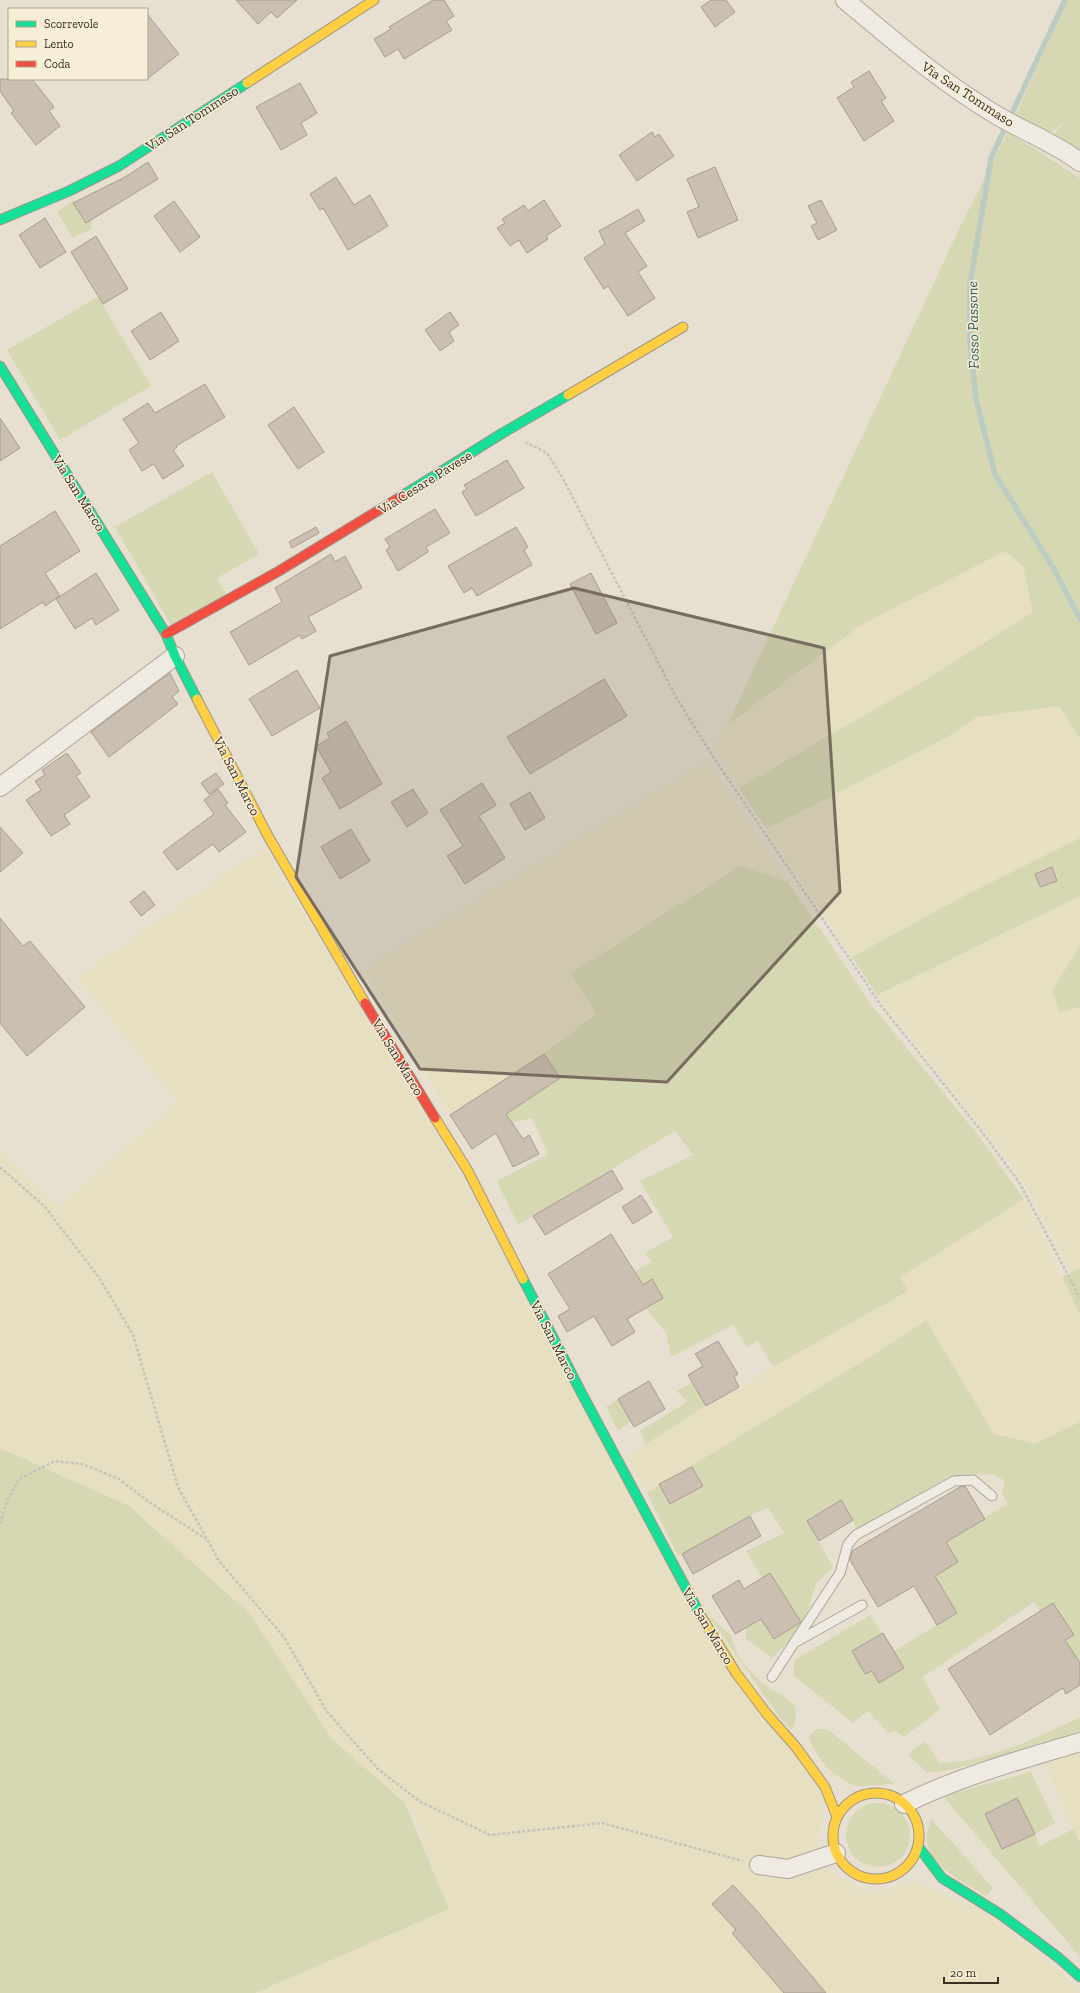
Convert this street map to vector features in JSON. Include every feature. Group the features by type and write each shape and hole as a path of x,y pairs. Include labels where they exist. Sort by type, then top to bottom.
{"street":[{"name":"Via San Tommaso","path":"0,220 69,191 119,166 374,0"},
{"name":"Via San Tommaso","path":"845,0 938,77 998,116 1069,154 1080,162"},
{"name":"Via Cesare Pavese","path":"166,634 286,568 501,434 683,327"},
{"name":"Via San Marco","path":"0,366 166,634 175,656 268,836 364,1001 468,1172 581,1392 701,1616 736,1673 767,1714 796,1747 825,1787 838,1817"},
{"path":"0,787 175,656"},
{"path":"904,1804 937,1787 989,1769 1080,1742"},
{"name":"Via San Marco","path":"796,1747 830,1779"},
{"path":"851,1791 866,1794 886,1794 904,1804 912,1813 917,1823 919,1836 918,1846 911,1862 899,1873"},
{"path":"866,1794 850,1802 838,1817 833,1833 836,1853 848,1869 866,1878 882,1879 899,1873 914,1873"},
{"path":"918,1846 942,1878"},
{"path":"759,1865 788,1869 836,1853"},
{"path":"928,1875 942,1878 1000,1914 1059,1958 1080,1977"}],"lane":[{"path":"772,1677 840,1573 848,1544 856,1535 954,1481 973,1480 992,1496"},
{"path":"794,1643 862,1605"}],"path":[{"path":"501,434 529,443 547,453 561,475 676,697 710,751 813,907 880,1004 982,1132 1019,1182 1080,1298"},
{"path":"0,1167 45,1207 98,1276 133,1335 178,1487 207,1540 219,1561 284,1637 327,1712 378,1768 419,1801 490,1835 602,1823 759,1865"},
{"path":"0,1524 7,1501 19,1479 55,1461 82,1464 119,1479 149,1502 207,1540"}],"highlighted area":[{"path":"574,588 824,648 840,892 667,1082 420,1069 296,877 330,656"}],"shaded area":[{"path":"1005,551 1023,566 1033,612 922,682 739,788 713,747 728,724 861,625"},
{"path":"1059,706 1080,738 1080,838 962,897 852,957 766,829 946,738 977,717"},
{"path":"708,761 788,882 740,866 570,974 597,1014 544,1054 450,1115 366,971 371,964"},
{"path":"264,847 465,1182 567,1377 821,1794 823,1823 816,1842 833,1875 868,1894 914,1881 984,1911 1062,1972 1080,1993 255,1993 448,1909 412,1809 332,1739 249,1613 129,1506 0,1448 0,1152 59,1206 178,1102 77,977"},
{"path":"1080,896 1080,945 1052,991 1060,1012 1080,1007 1080,1268 1072,1271 1023,1181 986,1130 877,995"},
{"path":"1024,1199 1080,1314 1080,1422 1035,1444 994,1434 926,1320 889,1345 647,1493 626,1456 739,1387 908,1291 900,1277"},
{"path":"1080,1751 1080,1843 1043,1761"}],"green space":[{"path":"1067,0 1080,0 1080,173 1039,148 1066,122 1036,142 1010,128"},
{"path":"1008,132 1080,178 1080,738 1059,706 977,717 946,738 766,829 739,788 922,682 1033,612 1023,566 1005,551 861,625 728,724 959,229"},
{"path":"73,201 86,223 91,220 92,229 73,238 57,212"},
{"path":"98,297 151,386 60,440 7,350"},
{"path":"212,472 259,554 217,578 227,596 172,627 115,527"},
{"path":"1080,838 1080,896 877,995 852,957 962,897"},
{"path":"740,866 788,882 873,1007 978,1135 1024,1199 900,1277 908,1291 773,1367 758,1341 747,1347 733,1325 671,1357 666,1333 646,1308 663,1298 652,1279 613,1302 605,1288 651,1262 645,1253 673,1237 640,1181 693,1155 675,1131 518,1225 497,1181 548,1154 532,1118 512,1123 506,1114 560,1078 544,1054 597,1014 570,974"},
{"path":"1080,945 1080,1007 1060,1012 1052,991"},
{"path":"1080,1268 1080,1314 1062,1277"},
{"path":"926,1320 994,1434 1035,1444 1080,1422 1080,1663 1065,1640 1073,1635 1053,1603 1040,1611 1034,1602 923,1677 940,1709 904,1737 896,1731 888,1733 868,1711 853,1723 793,1675 795,1660 870,1615 894,1651 957,1613 935,1576 958,1562 946,1542 1007,1504 1002,1492 1005,1481 995,1475 978,1474 949,1477 856,1530 853,1520 841,1500 807,1521 833,1567 816,1584 805,1620 793,1637 772,1658 746,1639 746,1628 788,1603 770,1573 762,1578 746,1551 784,1533 768,1508 750,1516 678,1556 647,1493 889,1345"},
{"path":"692,1382 706,1406 646,1444 640,1431 687,1402 677,1391"},
{"path":"618,1399 631,1421 618,1431 606,1407"},
{"path":"0,1448 129,1506 249,1613 332,1739 405,1803 449,1909 255,1993 0,1993"},
{"path":"709,1616 731,1635 737,1654 762,1683 786,1698 796,1707 795,1723 791,1730 778,1715"},
{"path":"1080,1717 1080,1731 955,1769 928,1773 909,1756 911,1751 925,1741 940,1763 975,1759 1012,1748"},
{"path":"816,1729 827,1729 895,1784 858,1786 834,1774 821,1760 812,1745 809,1737"},
{"path":"1031,1772 1055,1823 1035,1834 1039,1846 1074,1829 1080,1843 1080,1957 943,1796"},
{"path":"878,1803 896,1809 904,1817 910,1835 904,1853 896,1861 878,1867 860,1861 852,1853 846,1835 852,1817 860,1809"},
{"path":"931,1819 993,1888 986,1896 938,1864 928,1845 927,1834"}],"building":[{"path":"236,0 297,0 277,18 271,12 258,24"},
{"path":"433,0 444,0 454,16 446,21 452,30 404,59 398,49 385,57 374,39 391,29 389,27"},
{"path":"711,0 726,0 735,12 715,27 701,7"},
{"path":"148,15 179,54 148,78"},
{"path":"869,71 886,98 881,101 894,121 864,141 837,98 854,87 851,82"},
{"path":"0,79 33,80 54,107 49,111 60,126 36,145 11,113 14,111 0,91"},
{"path":"300,83 317,113 301,123 307,135 281,150 256,107"},
{"path":"652,132 655,137 659,134 674,156 637,181 619,155"},
{"path":"148,162 158,179 86,223 73,203 125,177"},
{"path":"715,167 738,220 698,238 687,212 699,207 687,179"},
{"path":"336,177 354,205 370,195 388,226 348,250 323,208 320,210 310,194"},
{"path":"544,200 561,226 546,236 548,239 527,253 519,240 510,246 497,228 505,223 502,219 524,205 528,211"},
{"path":"821,200 837,230 818,240 811,226 817,223 808,206"},
{"path":"174,201 200,237 180,252 154,216"},
{"path":"638,209 645,221 625,233 647,266 638,272 655,298 628,316 608,286 604,289 584,258 605,244 599,231"},
{"path":"45,218 66,252 40,268 19,235"},
{"path":"96,236 128,289 103,304 71,252"},
{"path":"161,312 179,341 150,360 131,331"},
{"path":"450,312 459,325 449,332 454,341 440,351 425,330"},
{"path":"205,384 225,417 176,446 177,447 173,450 184,466 163,479 154,464 142,471 129,450 139,443 123,419 148,403 155,413"},
{"path":"294,407 324,452 298,469 268,425"},
{"path":"0,418 20,448 0,461"},
{"path":"507,460 524,488 476,516 462,492 467,489 464,485"},
{"path":"435,509 450,533 426,547 428,552 398,571 386,550 390,547 385,539"},
{"path":"55,511 80,551 45,573 60,596 45,606 43,602 0,629 0,546"},
{"path":"316,527 319,533 292,548 289,542"},
{"path":"516,527 528,547 524,550 532,565 477,596 472,588 464,593 448,566"},
{"path":"331,554 335,562 345,556 362,588 308,617 316,631 302,639 300,635 249,665 230,632 282,602 275,588"},
{"path":"96,573 119,610 96,625 92,618 75,629 56,599"},
{"path":"591,573 617,623 596,634 570,584"},
{"path":"297,670 320,708 272,736 249,699"},
{"path":"170,673 179,691 172,697 178,704 109,757 91,732"},
{"path":"604,679 627,716 530,774 507,737"},
{"path":"346,721 382,784 340,809 322,778 331,772 316,746 330,738 327,733"},
{"path":"67,753 81,773 76,776 90,797 64,815 70,824 51,836 26,800 41,790 35,781 45,775 42,770"},
{"path":"216,773 224,784 209,794 201,783"},
{"path":"482,783 496,805 479,816 505,858 465,884 447,856 463,846 440,810"},
{"path":"218,789 228,803 225,805 246,832 219,852 213,844 177,870 163,852 214,814 204,800"},
{"path":"413,789 428,813 407,827 391,802"},
{"path":"530,792 545,818 525,830 510,804"},
{"path":"0,827 23,853 0,872"},
{"path":"351,829 370,861 340,879 321,847"},
{"path":"1052,867 1057,881 1040,887 1035,874"},
{"path":"144,891 155,905 141,916 130,902"},
{"path":"0,918 23,946 30,941 85,1007 27,1056 0,1023"},
{"path":"544,1054 560,1078 506,1114 523,1139 529,1135 539,1154 513,1167 496,1133 472,1149 450,1115"},
{"path":"612,1170 623,1189 545,1235 533,1216"},
{"path":"641,1195 652,1212 633,1224 622,1207"},
{"path":"611,1234 643,1285 652,1279 663,1298 627,1319 635,1332 612,1346 594,1316 567,1332 558,1316 570,1309 548,1274"},
{"path":"718,1341 738,1374 734,1377 739,1387 706,1406 688,1375 703,1366 695,1354"},
{"path":"649,1381 665,1409 634,1427 618,1399"},
{"path":"692,1467 703,1486 670,1504 659,1484"},
{"path":"965,1486 985,1519 946,1542 958,1562 935,1576 957,1613 937,1625 914,1586 878,1607 850,1560 852,1551 960,1487"},
{"path":"841,1500 853,1520 819,1541 807,1521"},
{"path":"750,1516 761,1536 693,1574 682,1554"},
{"path":"770,1573 801,1622 774,1639 761,1619 735,1634 712,1596 739,1580 744,1589"},
{"path":"1053,1603 1074,1635 1065,1640 1080,1663 1080,1685 1066,1694 1063,1688 990,1735 948,1669"},
{"path":"883,1633 904,1668 879,1683 872,1671 865,1674 852,1651"},
{"path":"1017,1798 1035,1834 1002,1849 985,1814"},
{"path":"733,1885 826,1993 784,1993 732,1933 736,1930 712,1904"}],"waterway":[{"name":"Fosso Passone","path":"1065,0 991,158 970,284 970,343 976,399 995,474 1055,571 1080,619"}],"traffic: fast":[{"path":"0,220 69,191 119,166 247,83"},
{"path":"0,366 166,634 175,656 197,699"},
{"path":"402,496 501,434 568,395"},
{"path":"523,1279 581,1392 702,1618"},
{"path":"918,1846 942,1878 1000,1914 1059,1958 1080,1977"}],"traffic: slow":[{"path":"247,83 374,0"},
{"path":"568,395 683,327"},
{"path":"197,699 268,836 365,1003"},
{"path":"435,1118 468,1171 523,1279"},
{"path":"702,1618 736,1673 767,1714 796,1747 825,1787 837,1817"},
{"path":"876,1793 893,1796 907,1805 916,1819 919,1836 916,1853 907,1867 893,1876 876,1879 859,1876 845,1867 836,1853 833,1836 836,1819 845,1805 859,1796 876,1793"}],"traffic: jam":[{"path":"166,634 279,571 402,496"},
{"path":"365,1003 435,1118"}]}
